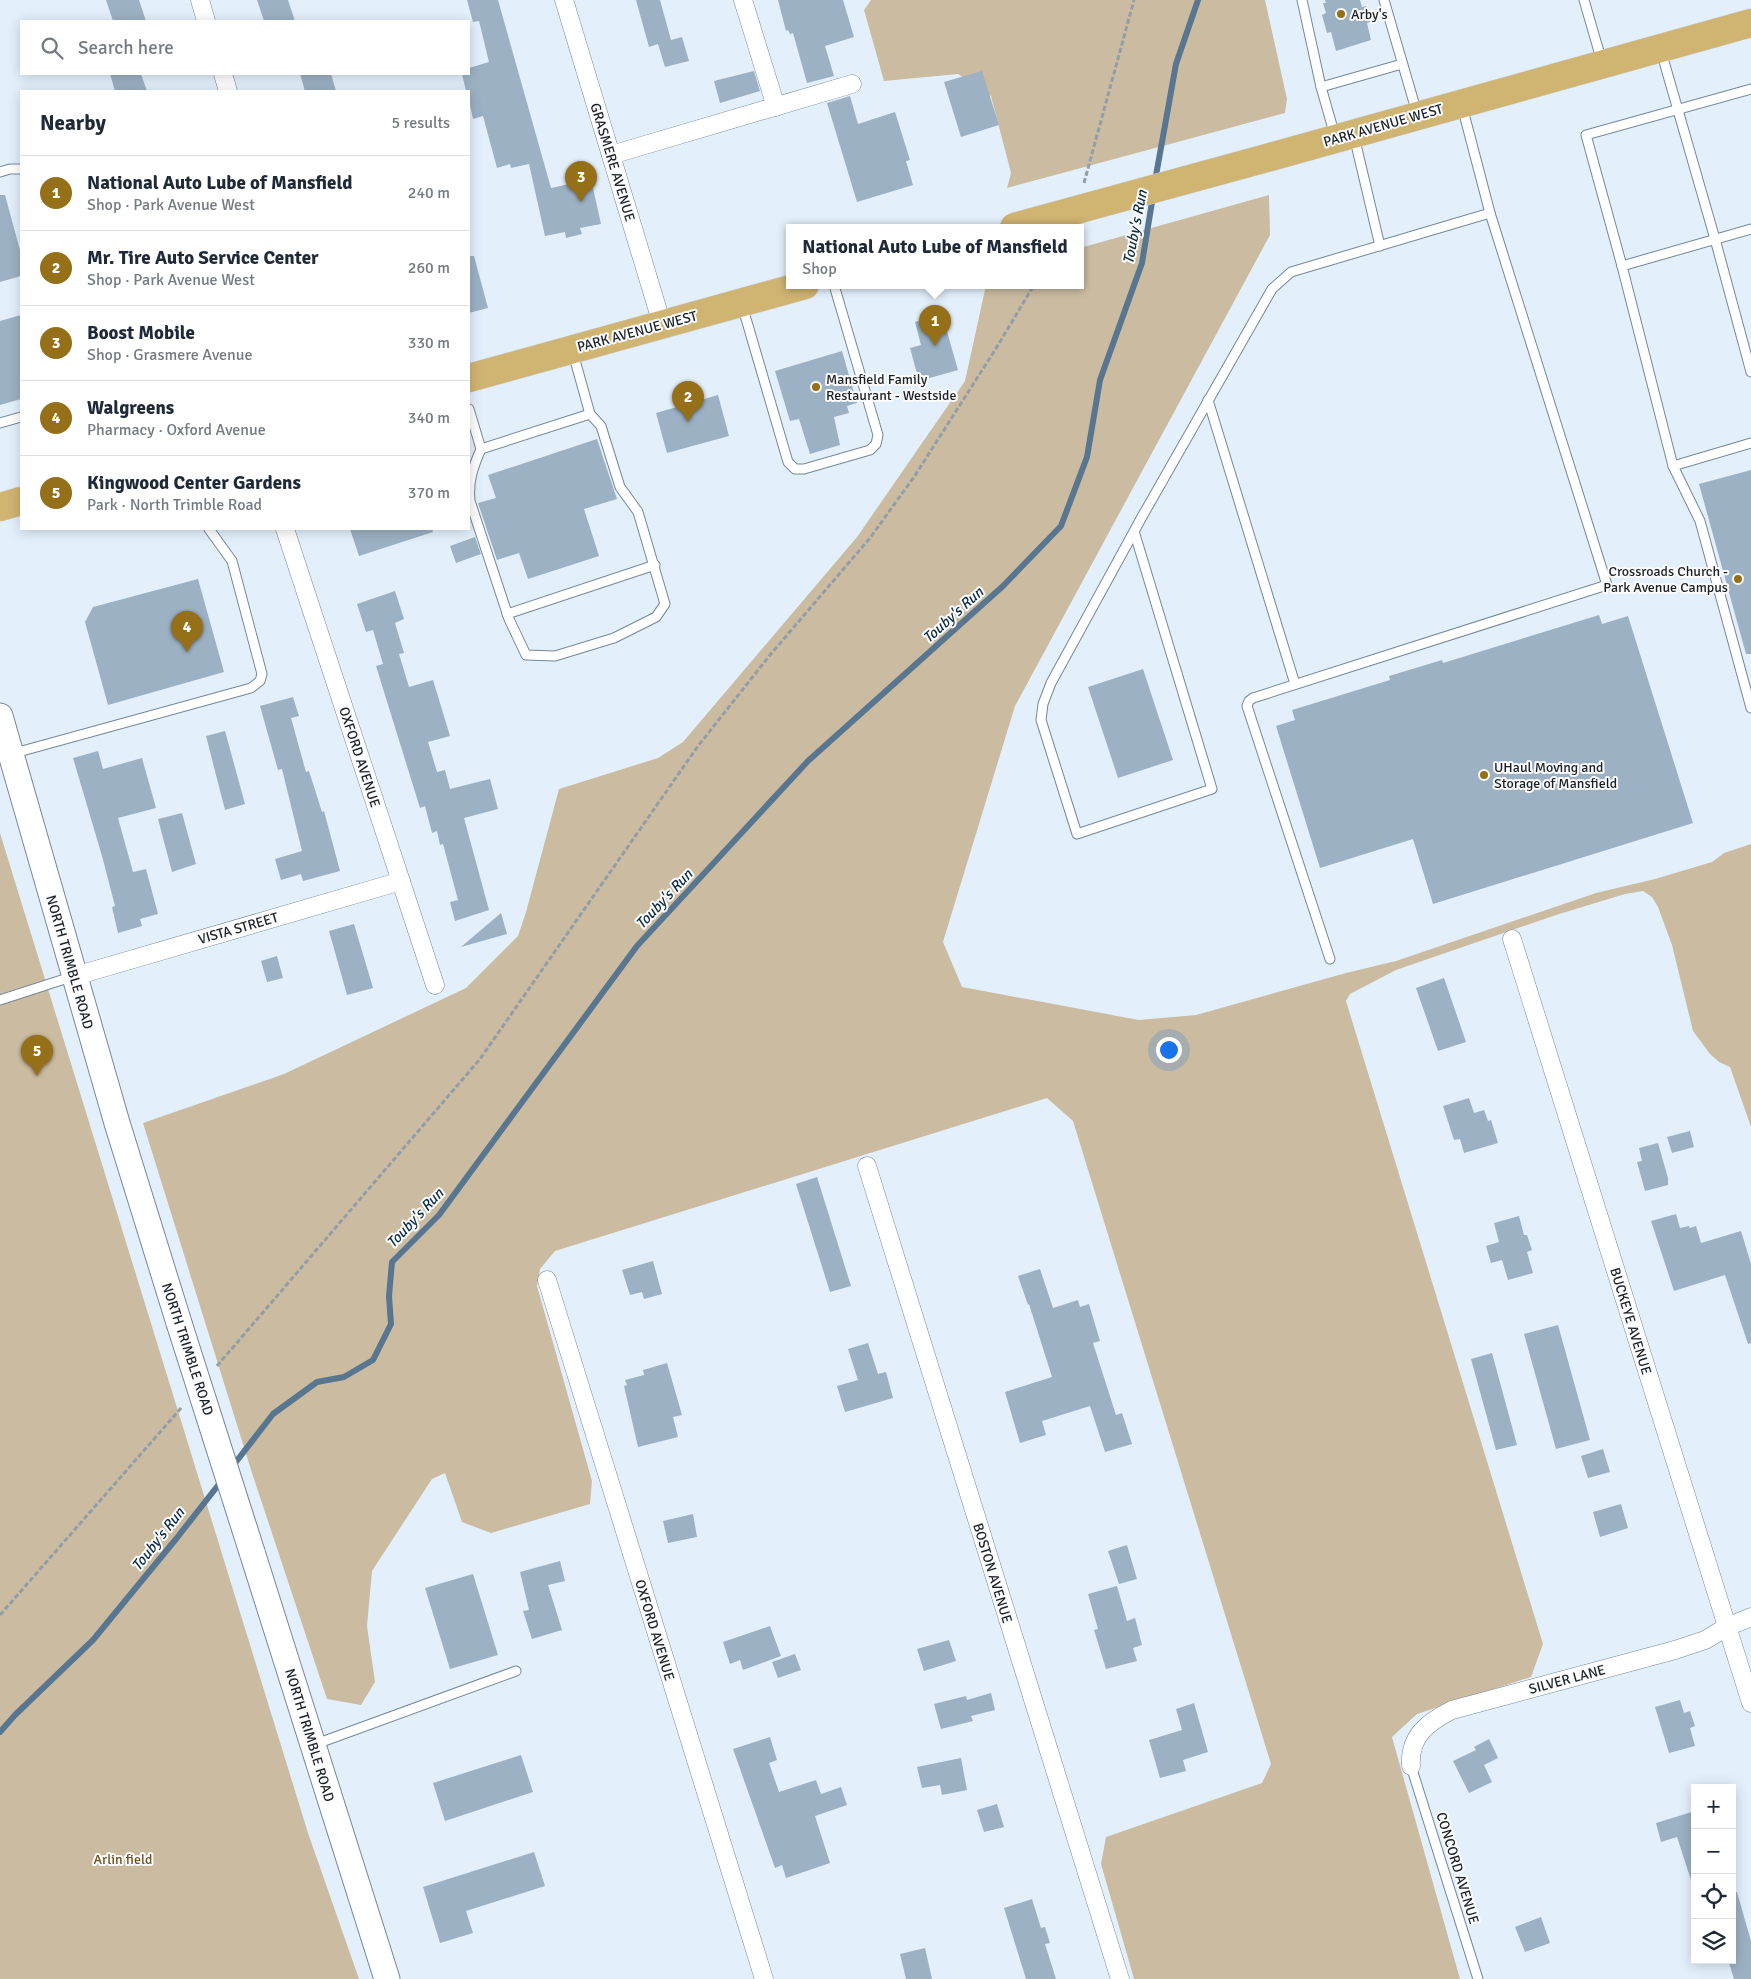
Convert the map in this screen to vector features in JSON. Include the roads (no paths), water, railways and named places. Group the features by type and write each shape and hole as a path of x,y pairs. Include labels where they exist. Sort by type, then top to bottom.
{"main road":[{"name":"PARK AVENUE WEST","path":"1025,224 1751,23"},
{"name":"PARK AVENUE WEST","path":"470,378 791,289"},
{"path":"0,507 20,501"},
{"name":"NORTH TRIMBLE ROAD","path":"0,716 116,1123 387,1979"}],"street":[{"path":"200,0 206,20"},
{"name":"GRASMERE AVENUE","path":"564,0 662,324"},
{"path":"743,0 776,107"},
{"path":"222,75 228,90"},
{"path":"612,155 852,84"},
{"name":"OXFORD AVENUE","path":"285,530 435,985"},
{"name":"VISTA STREET","path":"74,976 401,881"},
{"name":"BUCKEYE AVENUE","path":"1512,939 1751,1704"},
{"name":"BOSTON AVENUE","path":"867,1166 1120,1979"},
{"name":"OXFORD AVENUE","path":"547,1280 764,1979"},
{"name":"SILVER LANE","path":"1411,1766 1410,1755 1414,1743 1421,1732 1432,1720 1452,1710 1675,1650 1705,1640 1751,1616"}],"lane":[{"path":"1302,0 1321,87 1344,136 1380,246"},
{"path":"1384,0 1418,116"},
{"path":"1584,0 1602,64"},
{"path":"1661,48 1751,372"},
{"path":"1321,87 1402,64"},
{"path":"1751,89 1586,135 1622,266 1673,466 1700,521 1751,708"},
{"path":"1330,958 1247,706 1249,701 1295,684 1607,585 1490,213 1462,103"},
{"path":"0,172 20,169"},
{"path":"1134,531 1212,789 1077,834 1041,720 1043,704 1056,675 1134,531 1272,289 1291,272 1490,213"},
{"path":"1622,266 1751,229"},
{"path":"741,303 788,462 796,469 804,469 870,450 876,444 878,435 835,289"},
{"path":"470,500 507,614 526,655 555,656 614,638 656,617 665,604 638,512 620,487 601,426 590,414 572,349"},
{"path":"1208,400 1295,684"},
{"path":"470,412 481,449 472,470 470,481"},
{"path":"481,449 590,414"},
{"path":"0,423 20,417"},
{"path":"1673,466 1751,443"},
{"path":"11,754 251,688 260,680 262,674 232,561 210,530"},
{"path":"507,614 654,564"},
{"path":"0,1000 74,976"},
{"path":"313,1745 516,1671"},
{"name":"CONCORD AVENUE","path":"1411,1766 1478,1979"}],"waterway":[{"name":"Touby's Run","path":"1155,181 1176,64 1198,0"},
{"name":"Touby's Run","path":"232,1467 273,1414 317,1382 344,1377 373,1360 391,1324 389,1296 392,1262 439,1215 637,946 808,761 1003,586 1061,526 1087,457 1100,380 1142,263 1153,196"},
{"name":"Touby's Run","path":"0,1732 15,1715 93,1640 223,1479"}],"place":[{"name":"Arby's","path":"1341,14"},
{"name":"Boost Mobile","path":"581,202"},
{"name":"National Auto Lube of Mansfield","path":"935,346"},
{"name":"Mansfield Family Restaurant - Westside","path":"816,387"},
{"name":"Mr. Tire Auto Service Center","path":"688,422"},
{"name":"Crossroads Church - Park Avenue Campus","path":"1738,579"},
{"name":"Walgreens","path":"187,652"},
{"name":"UHaul Moving and Storage of Mansfield","path":"1484,775"},
{"name":"Kingwood Center Gardens","path":"37,1076"}],"park label":[{"name":"Arlin field","path":"123,1859"}]}
